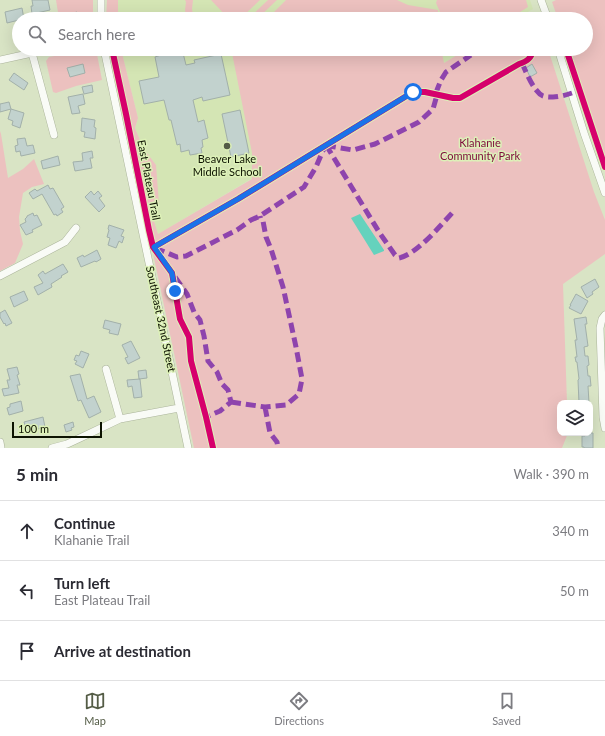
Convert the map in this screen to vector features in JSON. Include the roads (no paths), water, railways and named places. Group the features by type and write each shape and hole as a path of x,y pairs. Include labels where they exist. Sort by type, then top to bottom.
{"street":[{"path":"101,0 101,12"},
{"path":"541,0 545,12"},
{"path":"0,60 18,56"},
{"path":"33,56 54,135"},
{"name":"Southeast 32nd Street","path":"105,56 188,448"},
{"path":"560,56 605,193"},
{"path":"0,276 65,242 76,228"},
{"path":"605,315 602,318 600,328 603,417 605,428"},
{"path":"106,369 120,419"},
{"path":"52,448 67,444 120,419 179,408"},
{"path":"0,442 1,448"}],"water":[{"path":"360,214 384,251 374,255 351,218"}],"place":[{"name":"Beaver Lake Middle School","path":"227,146"}],"park label":[{"name":"Klahanie Community Park","path":"480,149"}]}
